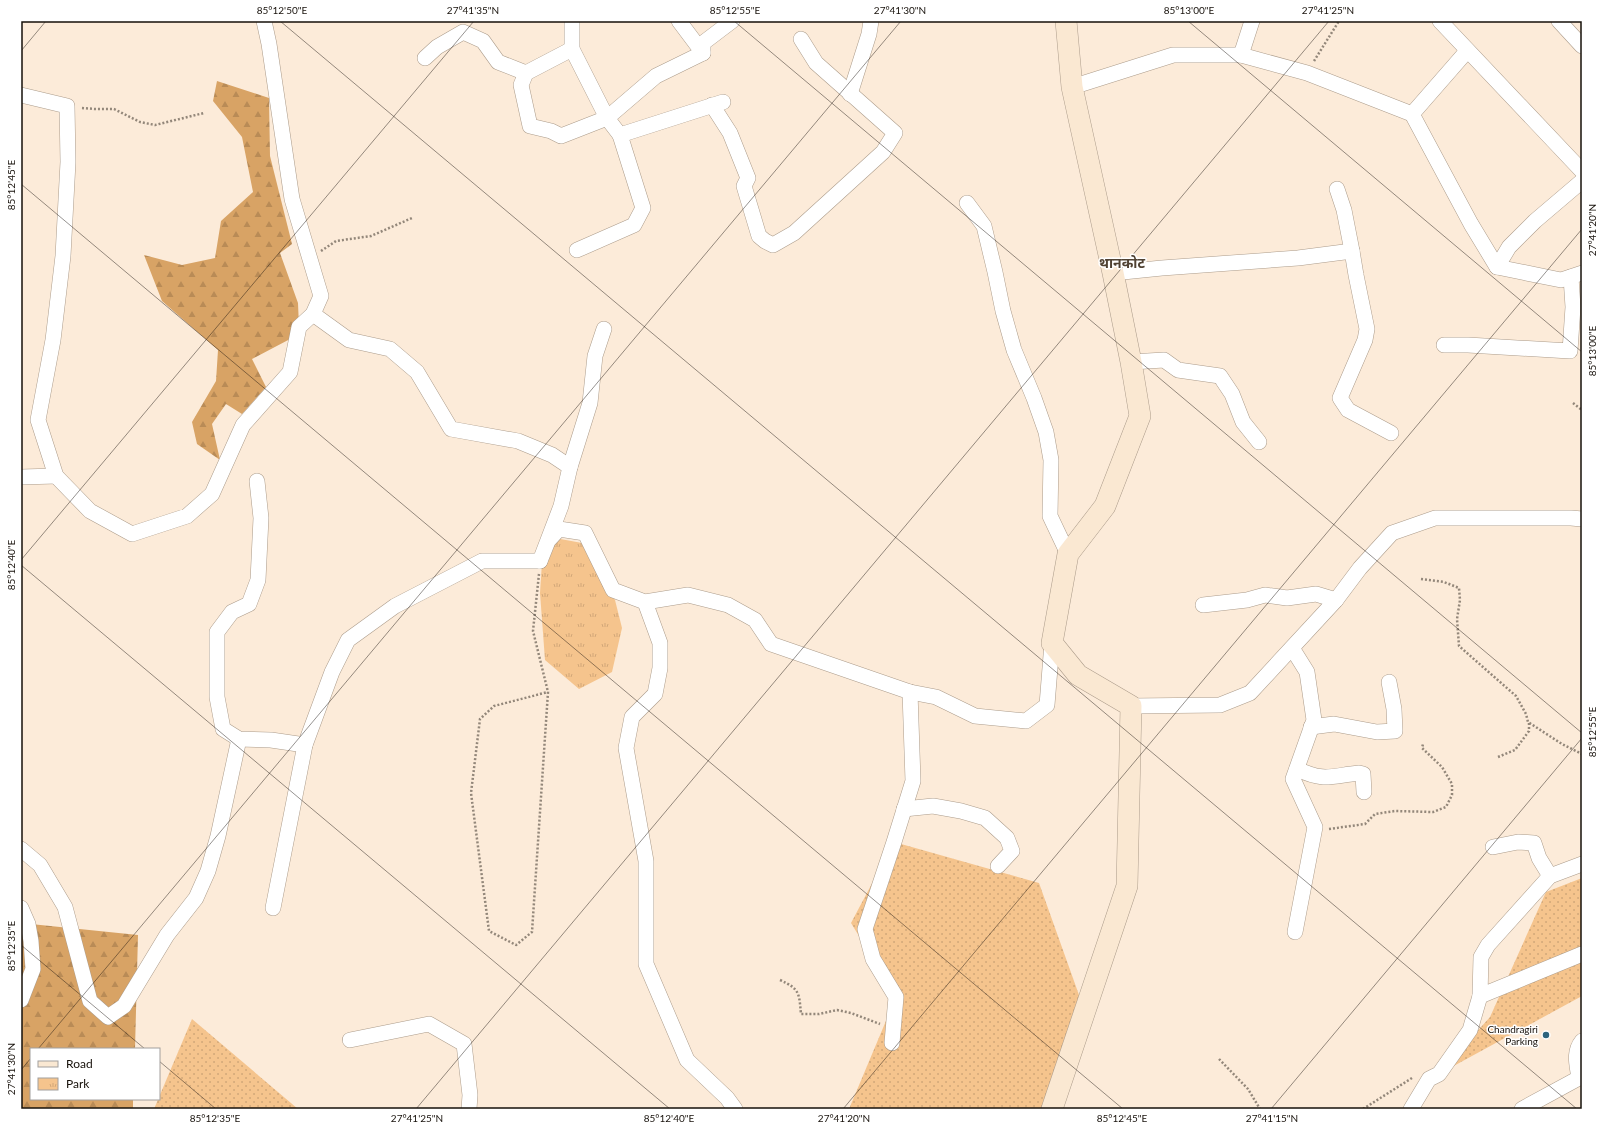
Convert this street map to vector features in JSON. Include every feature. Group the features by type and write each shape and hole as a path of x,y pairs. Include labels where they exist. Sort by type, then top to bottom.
{"street":[{"path":"21,95 67,106 68,162 63,256 53,340 38,420 56,476 90,511 132,534 187,516 212,494 243,425 290,372 300,327 313,314 321,296 292,199 269,44 264,21"},
{"path":"572,21 572,49 607,118 620,135 644,208 634,225 577,250"},
{"path":"679,21 703,53"},
{"path":"703,53 703,43 732,21"},
{"path":"850,94 869,34 871,21"},
{"path":"540,562 548,540 559,529 585,532 613,590 645,602 688,595 728,605 755,620 771,644 910,692 936,697 975,716 1026,721 1046,705 1052,642 1068,554 1106,506 1140,416 1113,273 1072,87 1066,21"},
{"path":"1241,55 1252,21"},
{"path":"1440,21 1582,170"},
{"path":"1559,21 1582,46"},
{"path":"425,58 437,47 463,32 483,41 498,62 526,73"},
{"path":"620,135 717,103 748,178 744,186 759,236 772,244 794,233 883,152 895,132 816,63 801,39"},
{"path":"572,49 526,73 521,86 530,126 551,131 561,136 607,118 656,76 703,53"},
{"path":"1412,114 1467,51"},
{"path":"1072,87 1173,55 1241,55 1307,73 1412,114 1471,224 1496,267 1561,280 1576,275 1570,351 1444,345"},
{"path":"1496,267 1509,247 1535,221 1582,181"},
{"path":"1337,189 1344,210 1367,329 1365,340 1340,398 1348,410 1391,433"},
{"path":"967,203 984,226 1003,311 1014,350 1046,432 1051,460 1050,516 1068,554"},
{"path":"1113,273 1298,258 1352,251"},
{"path":"313,314 349,340 390,349 417,372 451,429 518,441 552,455 570,467"},
{"path":"540,562 561,506 570,467 590,403 595,356 604,329"},
{"path":"1131,362 1164,360 1178,370 1220,376 1232,394 1244,422 1258,442"},
{"path":"21,477 56,476"},
{"path":"257,481 261,518 258,580 248,604 232,612 217,632 217,697 223,729 239,739 271,740 305,745"},
{"path":"1052,642 1078,675 1131,706 1220,705 1250,693 1336,600 1360,568 1392,533 1435,518 1582,519"},
{"path":"273,908 305,745 332,672 348,640 395,606 482,561 540,562"},
{"path":"1203,605 1247,600 1264,595 1287,598 1316,594 1336,600"},
{"path":"645,602 660,643 660,668 655,694 632,717 626,748 646,861 646,964 687,1060 727,1098 735,1109"},
{"path":"1292,648 1307,672 1314,720 1293,779 1315,827 1296,932"},
{"path":"1312,728 1334,724 1377,732 1394,730 1394,709 1389,682"},
{"path":"892,1043 896,997 873,959 865,929 913,781 910,692"},
{"path":"1052,1109 1126,886 1131,706"},
{"path":"21,849 40,865 65,907 90,1002 108,1017 124,1006 167,935 196,898 208,871 218,836 239,739"},
{"path":"1297,769 1311,775 1326,778 1359,772 1363,774 1364,792"},
{"path":"904,809 934,806 961,810 985,818 1007,838 1012,851 998,866"},
{"path":"1494,847 1518,842 1534,843 1539,858 1550,876"},
{"path":"1411,1109 1429,1079 1439,1074 1470,1030 1480,996 1481,957 1488,945 1550,876 1582,864"},
{"path":"21,908 28,924 33,969 21,1000"},
{"path":"1480,996 1582,954"},
{"path":"350,1040 429,1024 464,1044 470,1095 470,1109"},
{"path":"1522,1109 1580,1078 1576,1057 1578,1045 1582,1041"}],"path":[{"path":"1307,73 1340,21"},
{"path":"67,106 95,109 114,109 140,122 155,125 204,113"},
{"path":"310,257 336,241 372,236 412,218"},
{"path":"1574,403 1582,410"},
{"path":"540,562 533,631 548,692 532,932 516,945 489,931 471,793 480,719 494,706 548,692"},
{"path":"1421,579 1444,582 1459,588 1460,600 1457,619 1459,646 1516,696 1526,714 1529,730 1515,750 1498,757"},
{"path":"1528,722 1562,744 1582,754"},
{"path":"1315,827 1330,829 1365,824 1374,814 1395,811 1433,812 1446,807 1452,795 1452,784 1442,767 1422,748 1423,744"},
{"path":"780,980 793,986 799,996 801,1014 819,1014 837,1010 851,1013 874,1023 894,1027"},
{"path":"1219,1059 1248,1089 1260,1109"},
{"path":"1363,1109 1413,1077 1429,1079"}],"green space":[{"path":"217,81 269,98 270,156 292,244 280,253 298,303 299,327 292,338 252,359 266,387 242,414 226,404 212,424 220,460 197,444 192,422 216,381 218,350 162,301 144,255 182,265 215,258 221,221 253,192 242,137 213,101"},
{"path":"555,538 582,543 615,600 622,628 612,672 579,689 545,660 540,593 543,547"},
{"path":"894,842 1039,883 1084,1009 1060,1109 849,1109 896,997 851,923"},
{"path":"1582,878 1582,996 1439,1074 1490,1017 1546,892"},
{"path":"21,923 138,935 135,1048 30,1048 30,1100 133,1100 133,1109 21,1109"},
{"path":"192,1019 298,1109 154,1109 158,1100 160,1100 160,1095"}],"place":[{"name":"Chandragiri Parking","path":"1546,1035"}],"district":[{"name":"थानकोट","path":"1122,263"}]}
